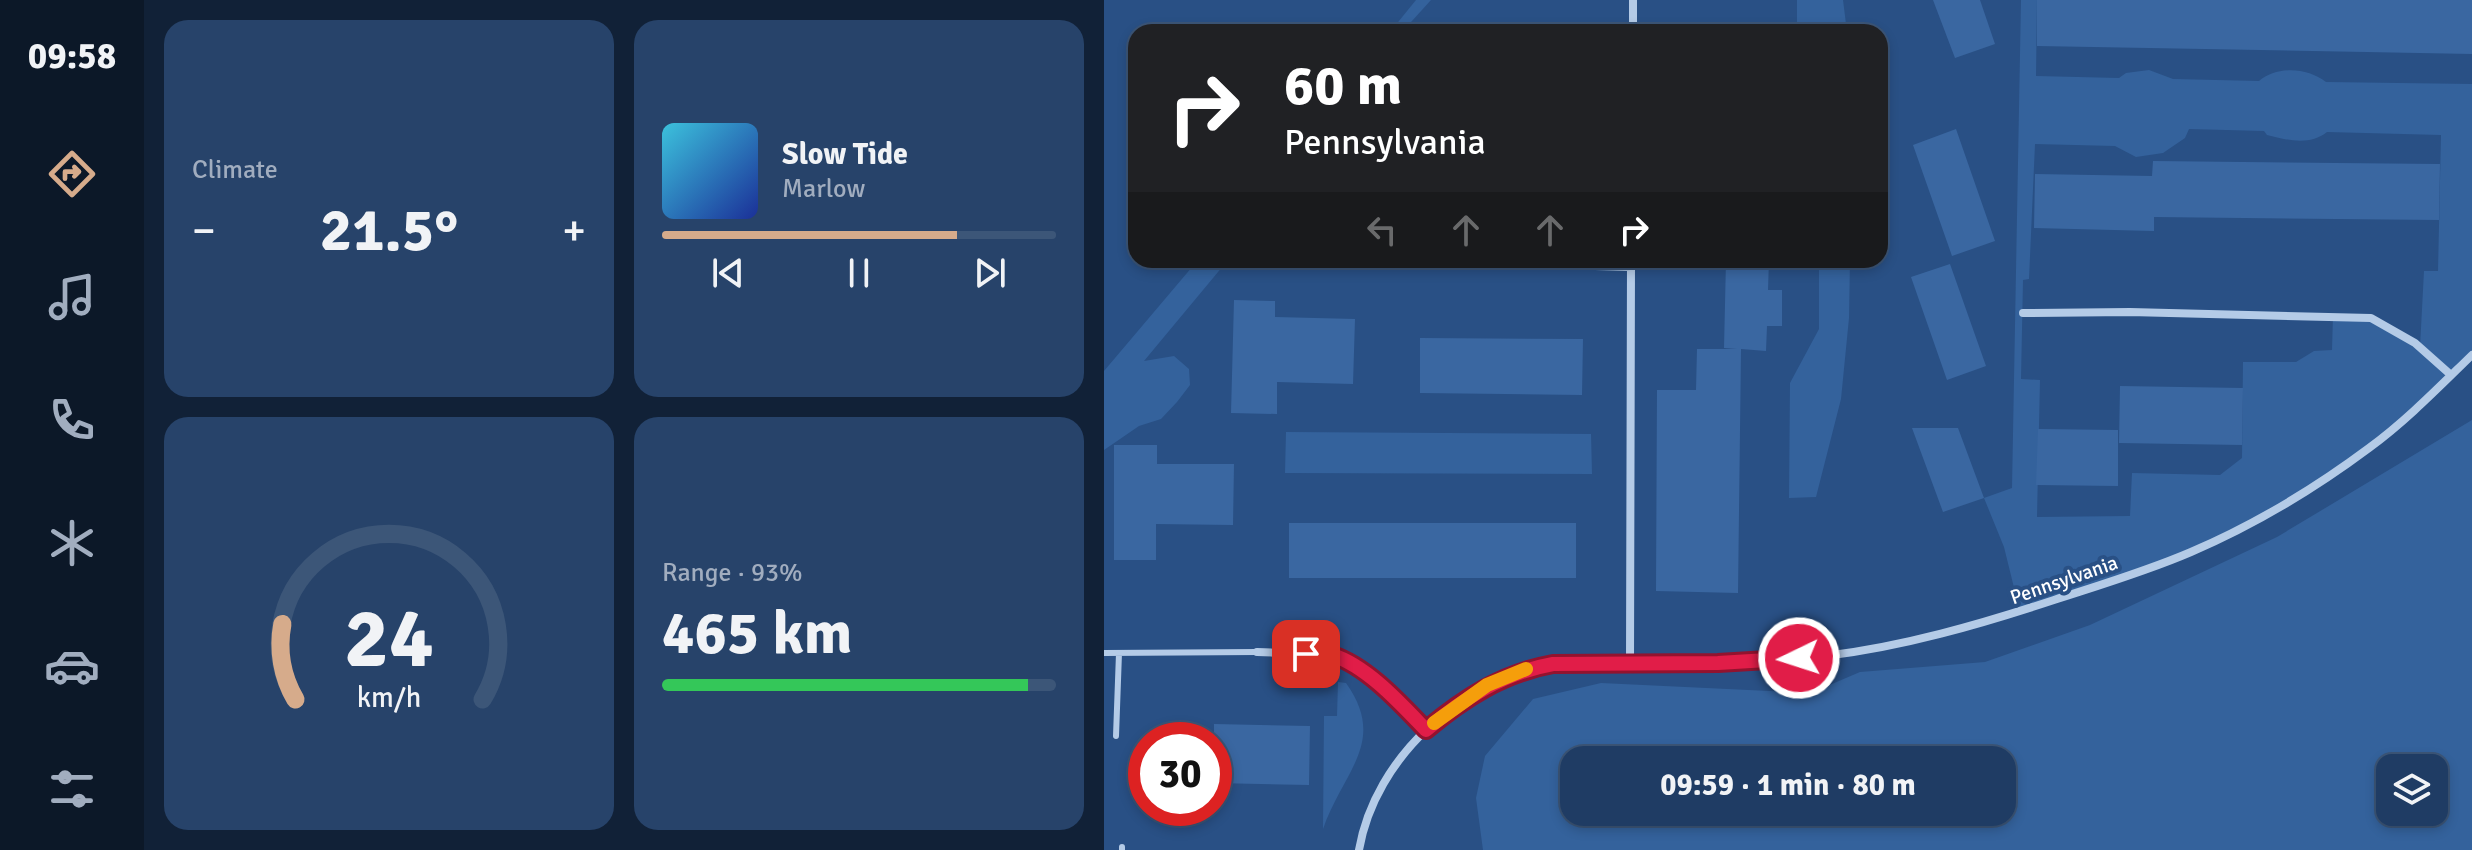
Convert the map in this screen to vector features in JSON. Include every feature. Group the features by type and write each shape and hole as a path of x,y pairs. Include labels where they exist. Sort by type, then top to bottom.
{"street":[{"path":"1633,0 1633,24"},
{"path":"1630,664 1631,268"},
{"path":"2023,313 2130,312 2371,318 2415,343 2451,375"},
{"name":"Pennsylvania","path":"1359,850 1379,792 1403,756 1452,707 1487,685 1528,669 1553,664 1718,663 1826,656 1998,619 2106,583 2191,552 2265,516 2370,447 2472,355"},
{"path":"1257,652 1331,655 1387,690 1426,730"}],"lane":[{"path":"1104,653 1257,652"},
{"path":"1116,736 1119,653"}],"shaded area":[{"path":"1416,0 1431,0 1409,24 1396,24"},
{"path":"1797,0 1843,0 1846,24 1797,24"},
{"path":"2021,0 2037,0 2036,76 2119,78 2126,73 2149,70 2173,79 2259,81 2274,73 2292,70 2310,73 2326,82 2472,84 2472,355 2417,408 2314,486 2191,552 2020,612 2004,547 1984,498 2012,488","holes":["2189,129 2264,131 2267,135 2298,141 2313,139 2327,132 2441,135 2438,271 2424,271 2420,347 2371,318 2333,315 2332,350 2314,351 2296,362 2243,362 2242,458 2220,475 2132,473 2130,516 2037,517 2040,380 2021,379 2023,280 2029,279 2035,144 2115,146 2136,157 2163,153 2185,138"]},
{"path":"1191,268 1221,268 1144,361 1174,356 1189,369 1190,385 1161,419 1139,426 1104,450 1104,371"},
{"path":"1819,268 1850,268 1849,318 1841,399 1816,497 1789,498 1790,383 1819,329"},
{"path":"2472,420 2472,850 1483,850 1476,798 1485,756 1533,699 1601,683 1811,693 1860,672 1985,662 2090,625 2277,537"},
{"path":"1286,432 1591,434 1592,474 1285,473"},
{"path":"1338,682 1346,683 1358,704 1363,723 1362,740 1358,756 1323,829 1324,716 1337,716"}],"building":[{"path":"1933,0 1980,0 1995,44 1955,58"},
{"path":"2037,0 2472,0 2472,54 2037,46"},
{"path":"1956,129 1995,241 1952,256 1913,145"},
{"path":"2153,161 2440,164 2439,220 2154,217 2154,231 2034,228 2035,174 2152,176"},
{"path":"1950,264 1986,366 1947,380 1911,277"},
{"path":"1726,268 1769,268 1768,290 1782,290 1782,326 1767,326 1766,351 1741,349 1738,593 1656,591 1657,390 1696,390 1697,349 1737,349 1724,348"},
{"path":"1234,300 1275,301 1275,317 1355,319 1353,384 1277,382 1277,414 1231,413"},
{"path":"1420,338 1583,339 1582,395 1420,393"},
{"path":"2120,386 2243,388 2242,445 2119,443"},
{"path":"1912,428 1958,428 1984,498 1943,512"},
{"path":"2038,429 2118,430 2118,486 2036,485"},
{"path":"1114,445 1157,445 1157,464 1234,464 1233,525 1156,524 1156,560 1114,560"},
{"path":"1289,523 1576,523 1576,578 1289,578"},
{"path":"1232,724 1310,726 1309,785 1232,783"}],"slow traffic":[{"path":"1434,723 1452,707 1487,685 1526,669"}],"route":[{"path":"1306,654 1331,655 1364,673 1387,690 1426,730 1452,707 1487,685 1528,669 1553,664 1718,663 1799,658"}]}
